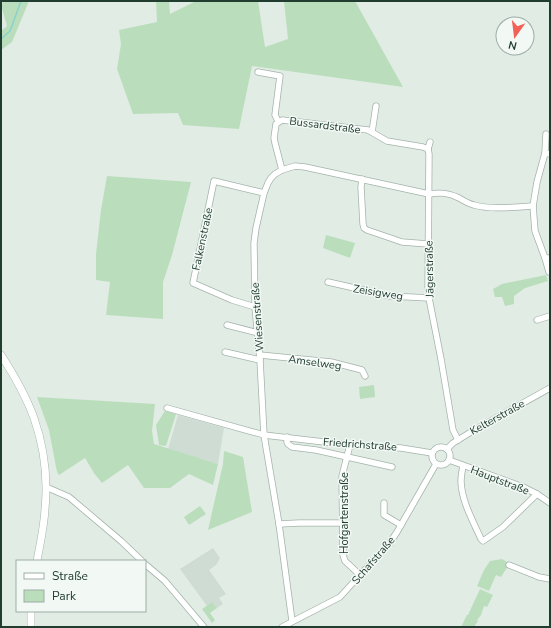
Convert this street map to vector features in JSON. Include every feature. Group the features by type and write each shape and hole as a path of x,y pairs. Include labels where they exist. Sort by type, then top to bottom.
{"street":[{"name":"Bussardstraße","path":"258,72 280,76 275,115 278,121"},
{"name":"Bussardstraße","path":"372,132 376,106"},
{"name":"Bussardstraße","path":"278,121 287,120 368,130 388,141 428,149"},
{"name":"Bussardstraße","path":"278,121 275,128 274,138 282,170"},
{"path":"546,134 547,154 537,182 533,206 535,231 547,258 549,272"},
{"name":"Jägerstraße","path":"430,142 428,149 429,298 453,430 458,440"},
{"path":"282,170 295,166 305,167 429,194 446,193 468,203 480,206 533,206"},
{"name":"Wiesenstraße","path":"282,170 275,174 268,183 264,193 256,228 254,244 255,306 260,358 264,435 279,524 292,621"},
{"path":"362,179 361,187 364,228 402,242 428,244"},
{"name":"Falkenstraße","path":"255,306 232,300 192,283 214,180 264,193"},
{"name":"Zeisigweg","path":"328,282 390,296 429,298"},
{"path":"537,320 550,316"},
{"path":"227,325 258,333"},
{"name":"Amselweg","path":"225,352 260,358 331,362 362,370 366,376"},
{"path":"1,355 17,382 34,418 44,462 46,487 45,508 38,560"},
{"name":"Kelterstraße","path":"447,449 470,432 550,388"},
{"name":"Friedrichstraße","path":"167,408 264,435 350,445 401,448 432,453"},
{"name":"Friedrichstraße","path":"287,437 287,442 292,447 316,450 392,467"},
{"name":"Hofgartenstraße","path":"350,445 342,476 343,555 345,561 360,575"},
{"path":"442,447 447,449 450,455 449,460 443,465 436,464 433,461 432,453 434,450 442,447"},
{"name":"Hauptstraße","path":"449,460 524,487 550,502"},
{"name":"Schafstraße","path":"282,627 340,597 389,544 402,525 436,464"},
{"path":"463,466 461,480 462,491 481,539 483,540 503,527 537,494"},
{"path":"46,487 68,497 121,541 141,560"},
{"path":"384,503 384,515 402,525"},
{"path":"279,524 342,523"},
{"path":"146,565 165,581 204,627"},
{"path":"509,565 539,577 550,579"},
{"path":"31,612 31,627"}],"shaded area":[{"path":"178,415 224,428 218,464 168,449"},
{"path":"213,548 220,558 216,565 209,570 226,594 219,598 223,604 217,608 212,602 207,606 180,569"}],"green space":[{"path":"4,1 29,1 12,42 1,50 1,31 7,26 1,5"},
{"path":"156,1 169,1 170,14 196,1 258,1 265,47 288,39 284,1 355,1 403,87 252,66 239,129 183,125 178,113 133,114 117,69 121,44 119,30 157,22"},
{"path":"107,176 191,182 172,255 163,282 163,319 106,315 110,282 96,280 96,254"},
{"path":"326,235 355,243 350,258 323,248"},
{"path":"546,275 548,281 525,288 514,296 514,304 505,306 502,297 495,297 493,289 502,284"},
{"path":"374,385 375,397 360,399 359,387"},
{"path":"37,397 155,404 152,431 154,444 218,464 213,485 189,474 170,488 144,488 128,465 102,483 85,458 59,475 57,472 49,430"},
{"path":"165,411 176,414 166,446 159,445 156,425"},
{"path":"224,451 243,457 252,512 208,530 223,464"},
{"path":"200,506 206,514 189,525 184,517"},
{"path":"502,559 507,562 508,566 501,577 496,575 489,591 477,586 490,561"},
{"path":"480,589 493,595 487,607 484,606 474,627 461,627 468,615"},
{"path":"212,602 217,608 210,613 215,620 212,623 202,609"}],"waterway":[{"path":"1,39 10,31 21,1"}]}
